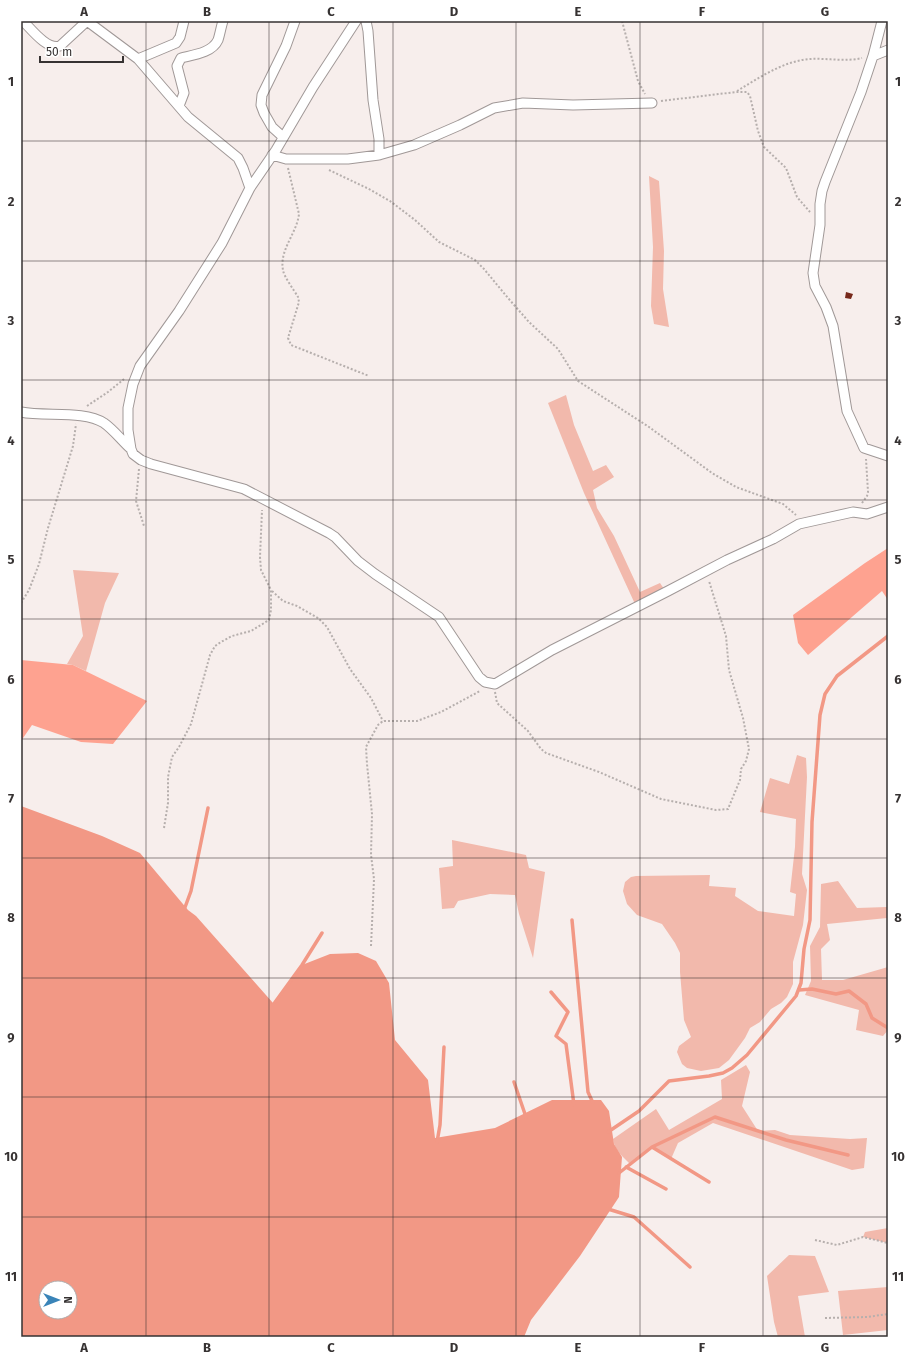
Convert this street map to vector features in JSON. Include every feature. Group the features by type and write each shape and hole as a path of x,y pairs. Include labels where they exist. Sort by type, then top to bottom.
{"street":[{"path":"23,21 40,38 52,47 60,46 87,21 138,58 188,117 238,158 244,168 250,188"},
{"path":"138,58 176,43 180,37 184,21"},
{"path":"179,106 184,93 177,66 178,62 181,58 199,54 213,48 218,40 223,21"},
{"path":"283,137 272,127 264,113 261,106 262,95 286,46 295,21"},
{"path":"356,21 250,188 222,243 179,311 140,366 133,384 128,408 128,430 133,454 140,460 151,464 244,489 297,515 335,537 358,561 439,617 479,677 486,682 494,684 552,650 804,522 853,512 867,514 888,507"},
{"path":"366,21 373,100 379,139 379,155"},
{"path":"882,21 873,56 861,92 822,191 820,225 813,272 815,286 826,307 833,326 847,411 864,448 888,456"},
{"path":"873,56 888,50"},
{"path":"272,155 286,159 348,159 379,155 414,145 460,125 487,111 507,105 523,103 573,105 652,103"},
{"path":"21,412 78,415 96,418 105,424 131,449"}],"path":[{"path":"622,21 638,81 642,91 652,103 669,99 747,92 750,96 758,131 764,147 786,168 797,197 811,212 815,221 820,225"},
{"path":"736,92 758,78 796,61 830,59 854,60 873,56"},
{"path":"286,159 299,214 299,220 282,263 283,272 298,297 299,302 288,338 291,345 369,376"},
{"path":"332,171 390,201 415,220 439,242 475,260 529,322 558,349 578,381 649,427 712,474 736,487 783,504 804,522"},
{"path":"21,603 29,590 40,564 48,528 73,446 78,415 89,404 108,392 140,366"},
{"path":"853,512 863,502 868,492 864,448"},
{"path":"140,460 136,501 144,526"},
{"path":"263,498 260,557 261,570 271,590 283,601 297,606 318,618 327,628 350,669 372,698 383,721"},
{"path":"371,946 374,879 371,854 372,814 366,747 378,725 383,721 417,721 441,712 494,684 497,703 528,731 541,749 546,753 599,772 661,799 716,810 728,809 740,780 741,769 746,761 749,749 743,718 729,670 726,636 705,571"},
{"path":"164,828 168,803 168,777 172,757 191,724 210,655 214,646 232,636 251,631 269,620 271,610 271,590"},
{"path":"815,1240 837,1245 863,1237 888,1243"},
{"path":"825,1318 867,1317 888,1314"}],"shaded area":[{"path":"649,176 659,181 664,251 663,289 669,327 654,324 651,306 653,247"},
{"path":"566,395 574,425 593,471 606,465 614,477 593,490 597,508 614,536 640,592 660,583 664,589 635,604 584,493 548,403"},
{"path":"888,548 888,600 882,591 808,655 798,643 793,615"},
{"path":"73,570 119,573 105,603 86,671 67,664 83,636"},
{"path":"21,660 73,665 147,701 113,744 81,742 32,725 21,741"},
{"path":"797,755 806,758 807,777 802,874 807,890 803,925 793,962 793,984 787,997 771,1009 760,1022 750,1028 745,1038 729,1060 719,1068 701,1071 687,1068 682,1064 677,1052 679,1046 691,1037 684,1020 680,953 662,924 637,915 627,904 623,891 625,882 631,877 636,876 710,875 709,886 736,888 735,896 758,911 794,916 796,894 790,892 795,847 796,819 760,812 770,778 789,784"},
{"path":"21,806 102,836 140,853 188,910 196,916 273,1003 302,965 330,954 358,953 376,961 389,983 395,1040 428,1080 435,1138 495,1128 552,1100 601,1100 609,1111 614,1144 622,1157 619,1197 580,1256 531,1320 524,1337 21,1337"},
{"path":"452,840 526,855 529,868 545,872 533,958 519,914 515,895 490,894 458,901 454,908 442,909 439,868 453,866"},
{"path":"838,881 857,908 887,907 887,918 827,924 830,940 821,949 822,980 843,980 888,967 888,1030 883,1036 856,1030 859,1010 805,995 811,981 810,946 820,927 821,884"},
{"path":"746,1065 750,1072 742,1106 758,1131 775,1130 790,1135 850,1139 867,1138 864,1168 852,1170 713,1123 678,1143 671,1159 652,1147 630,1164 617,1149 613,1139 656,1109 669,1130 722,1099 721,1080"},
{"path":"888,1228 888,1243 863,1237 865,1232"},
{"path":"789,1255 815,1256 829,1292 798,1296 805,1337 778,1337 774,1322 767,1276"},
{"path":"888,1287 888,1330 843,1335 838,1291"}],"building":[{"path":"846,292 853,294 851,299 845,298"}],"waterway":[{"path":"608,1132 639,1111 669,1081 709,1076 723,1073 732,1068 747,1055 796,996 801,983 804,949 810,920 812,822 820,715 825,694 837,676 888,636"},
{"path":"184,910 191,891 208,808"},
{"path":"572,920 588,1092 593,1103"},
{"path":"273,1005 302,965 322,933"},
{"path":"799,990 812,989 836,994 849,991 866,1004 872,1018 888,1028"},
{"path":"551,992 568,1012 556,1036 566,1044 574,1105"},
{"path":"437,1142 440,1125 444,1047"},
{"path":"514,1082 526,1117"},
{"path":"619,1173 652,1147 715,1117 786,1140 848,1155"},
{"path":"652,1147 709,1182"},
{"path":"626,1167 666,1189"},
{"path":"608,1209 634,1217 690,1267"}]}
